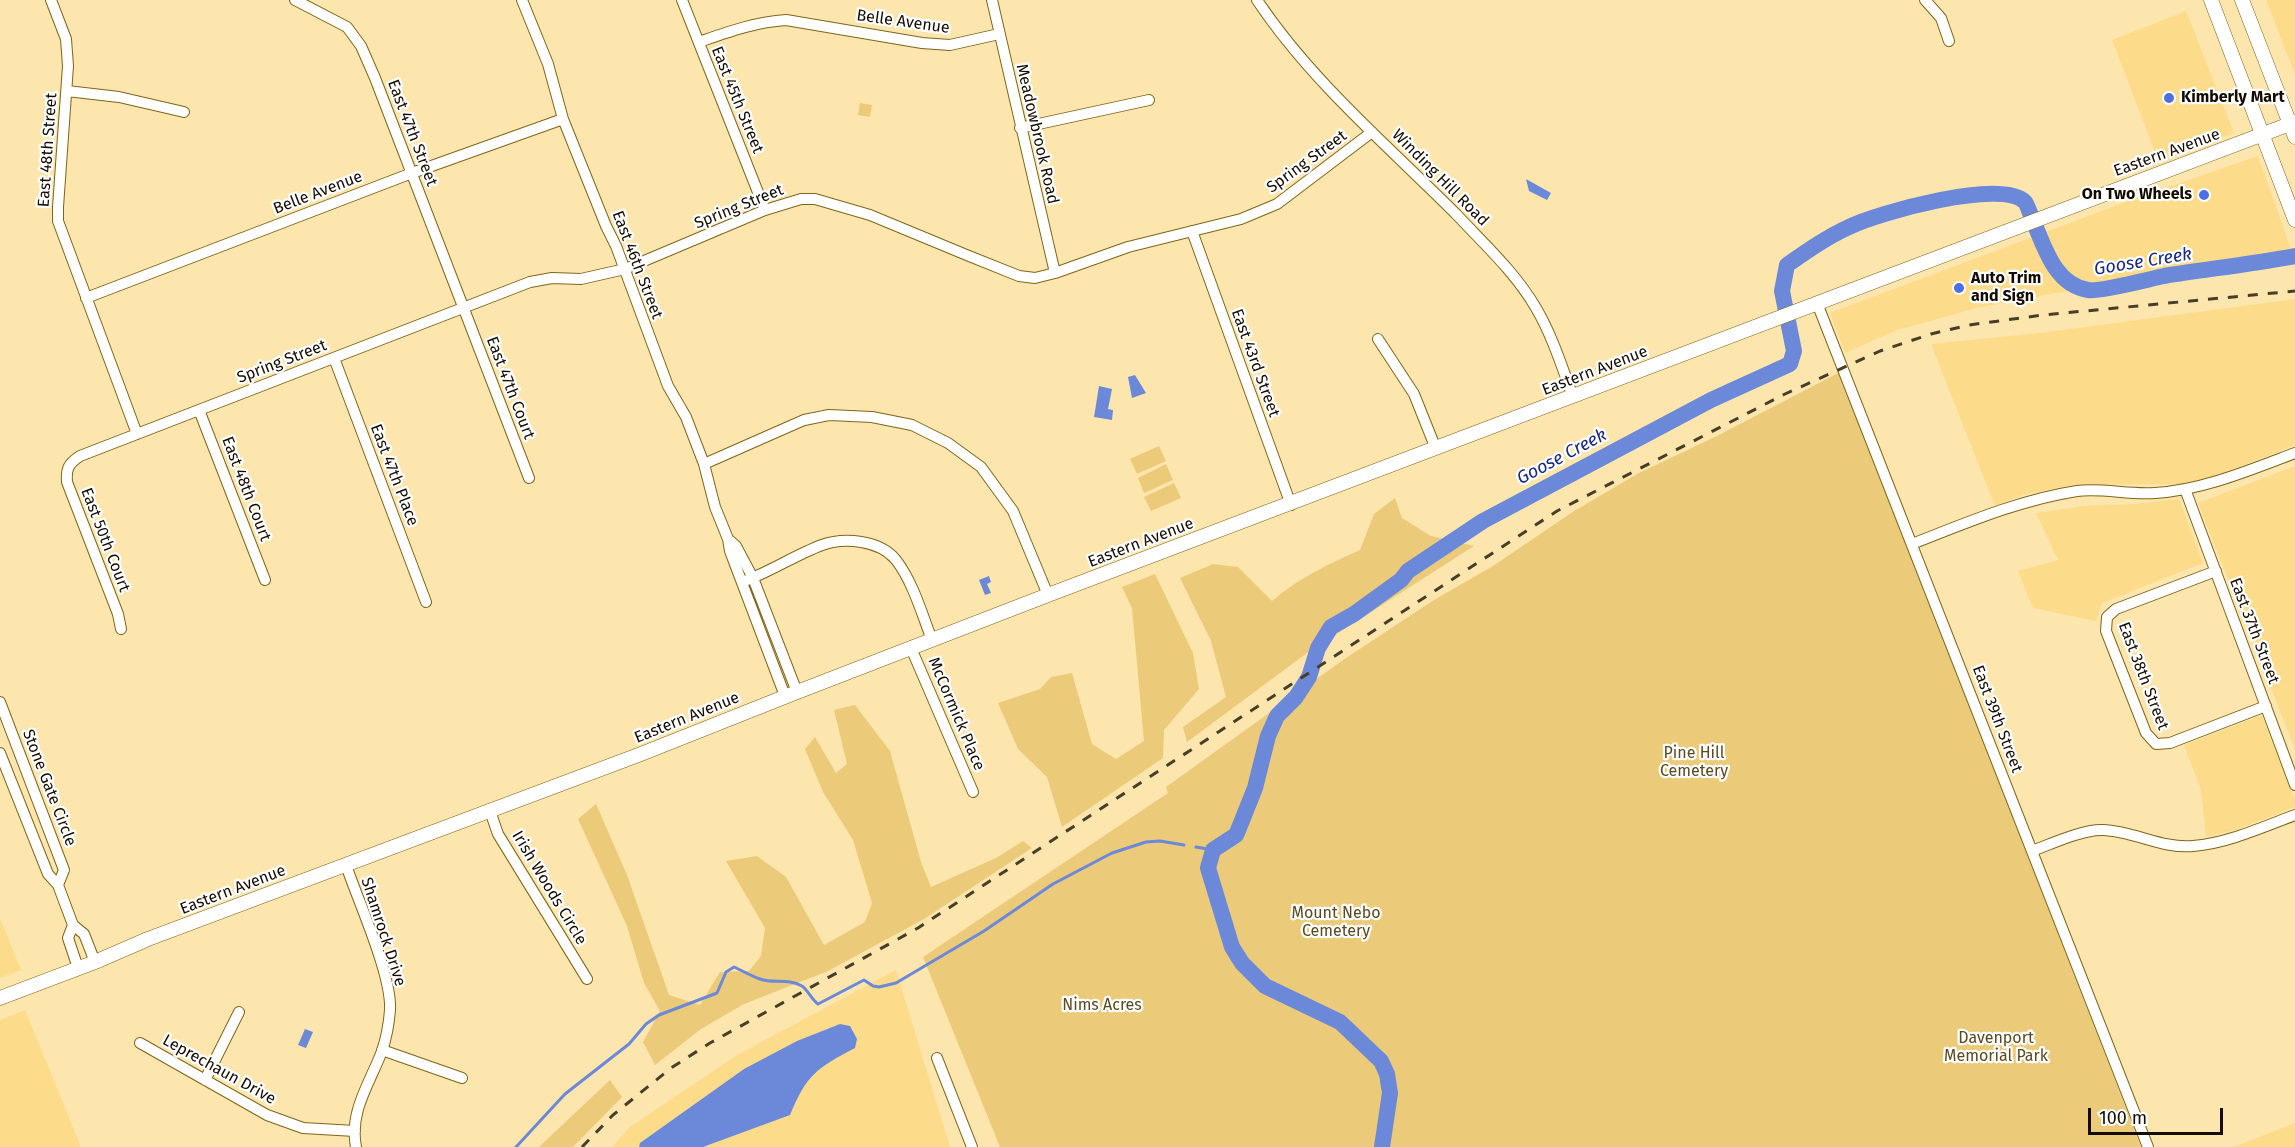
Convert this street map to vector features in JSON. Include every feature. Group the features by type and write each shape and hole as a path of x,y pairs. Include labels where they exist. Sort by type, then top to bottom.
{"main road":[{"path":"2211,0 2261,136 2295,220"},
{"path":"2242,0 2293,128"},
{"name":"Eastern Avenue","path":"0,998 148,939 641,754 1048,595 1291,505 1817,303 2261,136 2293,128"}],"street":[{"name":"East 48th Street","path":"51,0 66,39 68,66 58,221 137,434"},
{"name":"East 47th Street","path":"295,0 310,3 347,27 361,46 412,172 463,308"},
{"name":"East 46th Street","path":"522,0 548,64 563,119 625,269 668,386 686,417 705,464 730,550 748,580 791,694"},
{"name":"East 45th Street","path":"682,0 765,210"},
{"name":"Meadowbrook Road","path":"992,0 1055,273"},
{"name":"Winding Hill Road","path":"1257,0 1278,32 1332,93 1488,248 1517,281 1537,309 1573,397"},
{"path":"1925,0 1941,18 1949,41"},
{"name":"Belle Avenue","path":"699,42 740,27 766,21 786,20 922,43 950,45 999,34"},
{"path":"67,91 119,97 184,112"},
{"path":"1020,128 1149,100"},
{"name":"Belle Avenue","path":"86,298 412,172 563,119"},
{"name":"Spring Street","path":"137,434 541,279 581,279 625,269 765,210 801,199 815,199 870,215 1019,276 1035,278 1128,247 1241,219 1277,204 1372,132"},
{"name":"East 43rd Street","path":"1192,231 1291,505"},
{"name":"East 39th Street","path":"1817,303 2148,1147"},
{"name":"East 47th Court","path":"463,308 529,478"},
{"path":"1378,339 1414,394 1436,449"},
{"name":"East 47th Place","path":"334,358 426,602"},
{"name":"East 48th Court","path":"199,410 265,580"},
{"path":"705,464 804,420 829,415 872,417 912,425 948,443 981,467 1013,511 1048,595"},
{"name":"East 50th Court","path":"121,629 118,614 67,482 66,470 70,463 80,456 137,434"},
{"path":"1912,544 2018,504 2042,498 2079,491 2109,490 2153,493 2185,489 2232,476 2295,453"},
{"name":"East 37th Street","path":"2185,489 2295,784"},
{"path":"748,580 823,545 843,540 858,540 877,547 895,558 910,585 932,640"},
{"name":"East 38th Street","path":"2216,571 2116,609 2107,617 2106,631 2110,642 2146,733 2156,744 2170,743 2266,706"},
{"name":"McCormick Place","path":"911,648 973,792"},
{"name":"Stone Gate Circle","path":"0,702 64,870 58,885"},
{"name":"Stone Gate Circle","path":"0,753 48,874 58,885 72,925 84,934 95,962"},
{"name":"Irish Woods Circle","path":"490,811 498,834 587,980"},
{"path":"2032,851 2101,829 2126,833 2164,845 2193,846 2225,840 2295,815"},
{"name":"Shamrock Drive","path":"346,865 388,986 390,1010 382,1050 363,1091 355,1131 356,1147"},
{"name":"Stone Gate Circle","path":"72,925 68,938 78,968"},
{"path":"205,1080 239,1012"},
{"name":"Leprechaun Drive","path":"140,1043 267,1115 303,1128 355,1131"},
{"path":"382,1050 462,1078"},
{"path":"937,1058 972,1147"}],"shaded area":[{"path":"2266,0 2295,0 2295,74"},
{"path":"2186,11 2234,133 2159,162 2112,40"},
{"path":"2258,156 2293,255 2165,273 1981,307 1897,330 1845,353 1830,313 2136,198"},
{"path":"2295,299 2295,445 2219,475 2183,484 2073,485 2026,494 1995,506 1931,344 2040,333"},
{"path":"2295,466 2295,749 2198,503"},
{"path":"2179,499 2203,563 2102,603 2096,621 2033,608 2018,571 2058,560 2036,513 2083,506"},
{"path":"2262,715 2295,799 2295,807 2235,830 2206,837 2201,790 2184,745"},
{"path":"0,918 21,970 0,978"},
{"path":"896,970 950,1147 612,1147 630,1127 737,1055"},
{"path":"25,1010 81,1147 0,1147 0,1020"},
{"path":"2295,1123 2295,1147 2233,1147"}],"green space":[{"path":"860,103 872,105 870,117 858,115"},
{"path":"1840,372 2141,1147 1000,1147 923,957 1168,793 1166,787 1343,660 1434,600 1493,566 1574,511 1639,473 1717,436"},
{"path":"1159,446 1166,461 1137,474 1130,459"},
{"path":"1166,464 1173,480 1144,493 1138,478"},
{"path":"1174,483 1181,498 1151,511 1144,497"},
{"path":"1395,498 1402,518 1431,536 1474,546 1307,653 1187,742 1183,727 1226,697 1211,641 1180,578 1213,564 1238,567 1272,601 1314,572 1360,550 1374,514"},
{"path":"1155,574 1193,653 1199,689 1164,730 1163,758 1062,827 1047,777 1018,749 998,703 1040,689 1051,677 1072,673 1092,744 1116,759 1144,741 1132,608 1122,587"},
{"path":"855,705 890,751 921,862 931,887 996,858 1023,841 1032,848 924,919 828,971 744,1004 701,1029 655,1065 643,1042 660,1011 644,983 627,926 578,819 596,804 627,875 669,995 700,1005 720,972 749,971 761,956 765,928 726,861 757,856 786,877 824,945 865,922 872,903 853,840 823,792 805,749 815,737 836,773 847,764 834,710"},
{"path":"610,1080 622,1097 573,1147 539,1147"}],"water":[{"path":"1526,179 1551,193 1547,200 1529,191"},
{"path":"1135,375 1146,393 1132,398 1128,377"},
{"path":"1099,386 1112,389 1108,409 1113,410 1112,420 1094,417"},
{"path":"989,576 991,582 987,584 991,593 985,595 979,580"},
{"path":"840,1024 850,1026 857,1039 855,1048 822,1067 808,1081 790,1115 703,1147 639,1147 640,1143 744,1069 797,1041"},
{"path":"305,1029 313,1032 306,1048 298,1045"}],"waterway":[{"name":"Goose Creek","path":"1382,1147 1390,1093 1387,1074 1381,1061 1340,1022 1265,986 1242,963 1232,947 1208,868 1213,850 1236,835 1255,788 1268,736 1277,716 1296,697 1309,677 1318,648 1331,627 1354,614 1401,580 1408,571 1483,521 1711,400 1790,364 1794,351 1782,291 1787,265 1833,235 1864,221 1939,200 1992,194 2012,196 2025,202 2046,251 2059,272 2076,287 2088,290 2295,256"},
{"path":"516,1147 565,1094 629,1044 646,1024 659,1015 717,993 726,972 734,967 765,980 802,986 818,1004 864,980 879,987 896,983 984,931 1053,884 1112,853 1146,842 1160,841 1184,845"},
{"path":"1196,847 1213,850"}],"railway":[{"path":"582,1147 613,1115 671,1068 710,1043 918,928 1557,511 1785,394 1880,351 1931,334 1969,325 2043,315 2295,291"}],"place":[{"name":"Kimberly Mart","path":"2169,98"},
{"name":"On Two Wheels","path":"2204,195"},
{"name":"Auto Trim and Sign","path":"1959,288"}],"park label":[{"name":"Pine Hill Cemetery","path":"1694,763"},
{"name":"Mount Nebo Cemetery","path":"1336,923"},
{"name":"Nims Acres","path":"1102,1006"},
{"name":"Davenport Memorial Park","path":"1996,1048"}]}
